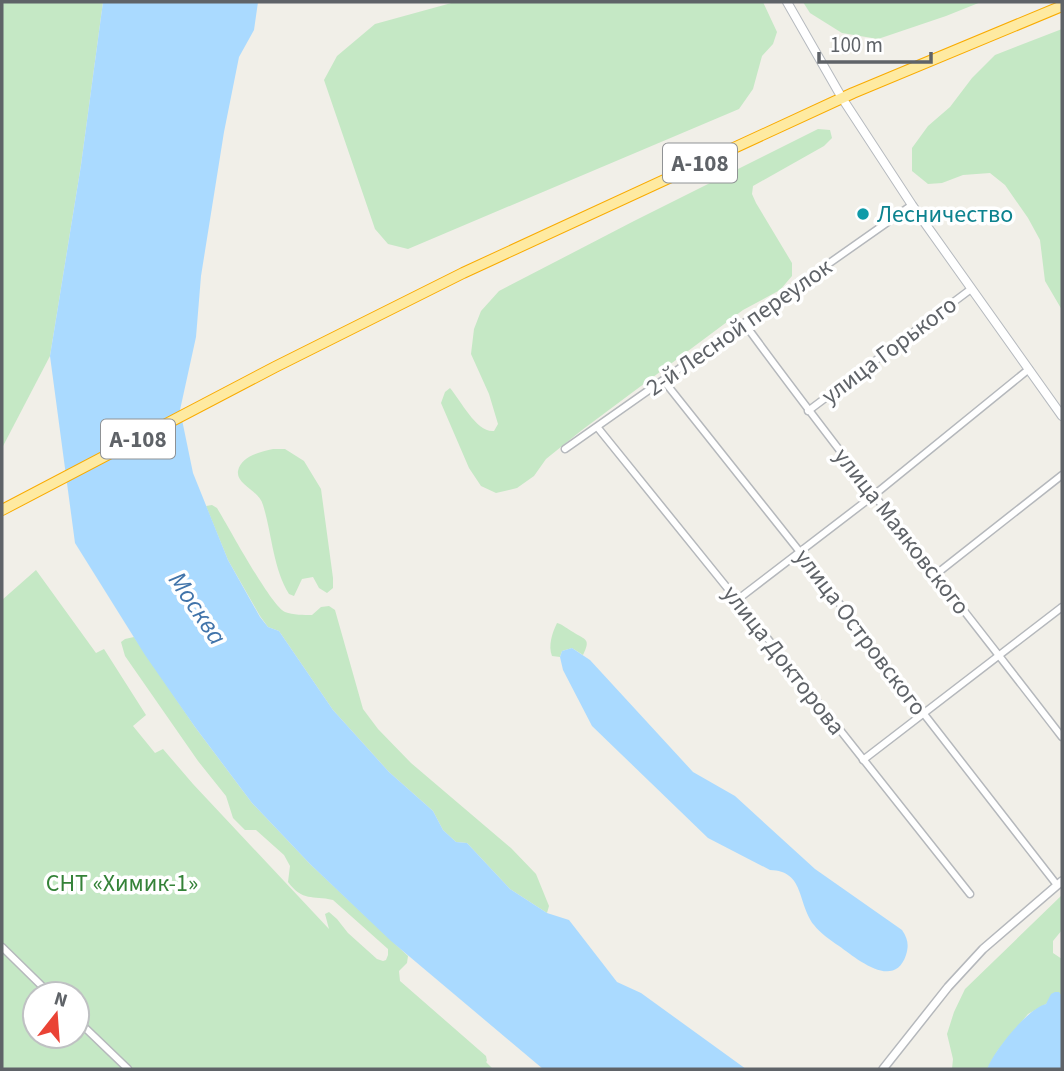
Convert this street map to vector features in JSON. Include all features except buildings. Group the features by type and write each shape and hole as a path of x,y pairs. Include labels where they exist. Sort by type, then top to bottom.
{"highway":[{"name":"А-108","path":"2,510 275,367 463,273 842,98 1062,6"}],"main road":[{"name":"улица Горького","path":"787,2 842,98 912,205 1062,416"}],"street":[{"name":"2-й Лесной переулок","path":"565,449 912,205"},
{"name":"улица Горького","path":"808,411 971,289"},
{"name":"улица Маяковского","path":"744,323 808,411 1062,737"},
{"path":"737,600 874,495 1029,369"},
{"name":"улица Островского","path":"664,381 800,551 924,714 1060,883"},
{"name":"улица Докторова","path":"598,428 970,894"},
{"path":"934,575 1062,475"},
{"path":"863,760 1062,607"},
{"path":"883,1069 948,987 983,950 1060,883"},
{"path":"2,947 36,980"},
{"path":"91,1033 128,1069"}],"green space":[{"path":"2,2 103,2 81,165 50,356 2,448"},
{"path":"455,2 763,2 777,32 773,44 762,56 753,89 739,109 408,249 388,244 375,229 324,80 337,56 375,24"},
{"path":"803,2 981,2 878,39 842,33 810,13"},
{"path":"1062,29 1062,310 1045,281 1040,240 1005,185 990,173 963,175 942,183 928,184 912,171 912,148 928,126 950,107 972,78 995,55"},
{"path":"818,129 830,130 832,138 824,146 753,186 752,194 756,203 792,263 792,276 780,290 743,310 582,430 546,459 534,476 517,488 496,493 481,486 469,468 441,403 445,392 450,388 481,427 494,431 498,424 489,394 471,354 474,329 481,311 499,291"},
{"path":"273,449 285,449 304,461 321,489 333,578 333,588 327,593 319,588 313,577 302,579 294,596 289,594 276,562 261,500 238,476 240,466 247,458"},
{"path":"206,506 217,508 260,581 279,607 285,612 298,615 312,615 321,607 329,606 335,610 363,709 411,763 511,848 536,874 549,906 547,913 510,889 467,843 456,842 443,830 433,811 389,772 333,710 279,631 268,627 260,616 228,560"},
{"name":"СНТ «Химик-1»","path":"36,570 96,653 104,649 146,715 133,726 155,753 163,749 329,929 325,914 329,912 377,959 386,960 388,949 333,900 298,893 288,882 290,866 284,855 256,830 245,830 233,818 226,796 198,761 125,656 121,642 134,637 195,727 252,803 310,864 408,956 407,963 399,971 400,981 486,1056 486,1062 493,1069 2,1069 2,600"},
{"path":"557,623 586,640 587,646 583,655 572,648 562,651 560,657 552,656 551,640"},
{"path":"1062,895 1062,930 1053,941 1053,953 1062,959 1062,996 1059,993 1028,1014 998,1050 987,1069 952,1069 953,1059 947,1034 965,989"}],"water":[{"name":"Москва","path":"103,2 258,2 254,30 239,57 224,132 201,276 196,337 180,410 193,473 228,560 260,617 268,627 279,631 333,710 389,772 433,811 443,830 456,842 467,843 510,889 547,913 569,920 617,982 641,993 746,1069 543,1069 391,941 310,864 252,803 145,655 75,543 50,356 81,165"},
{"path":"572,648 590,660 693,772 735,796 815,869 902,930 908,945 900,965 893,970 874,968 825,936 816,928 795,882 789,876 770,870 708,838 592,726 563,670 560,657 562,651"},
{"path":"1055,992 1062,996 1062,1069 987,1069 1012,1032 1038,1007 1046,1004"}],"place":[{"name":"Лесничество","path":"863,214"}]}
